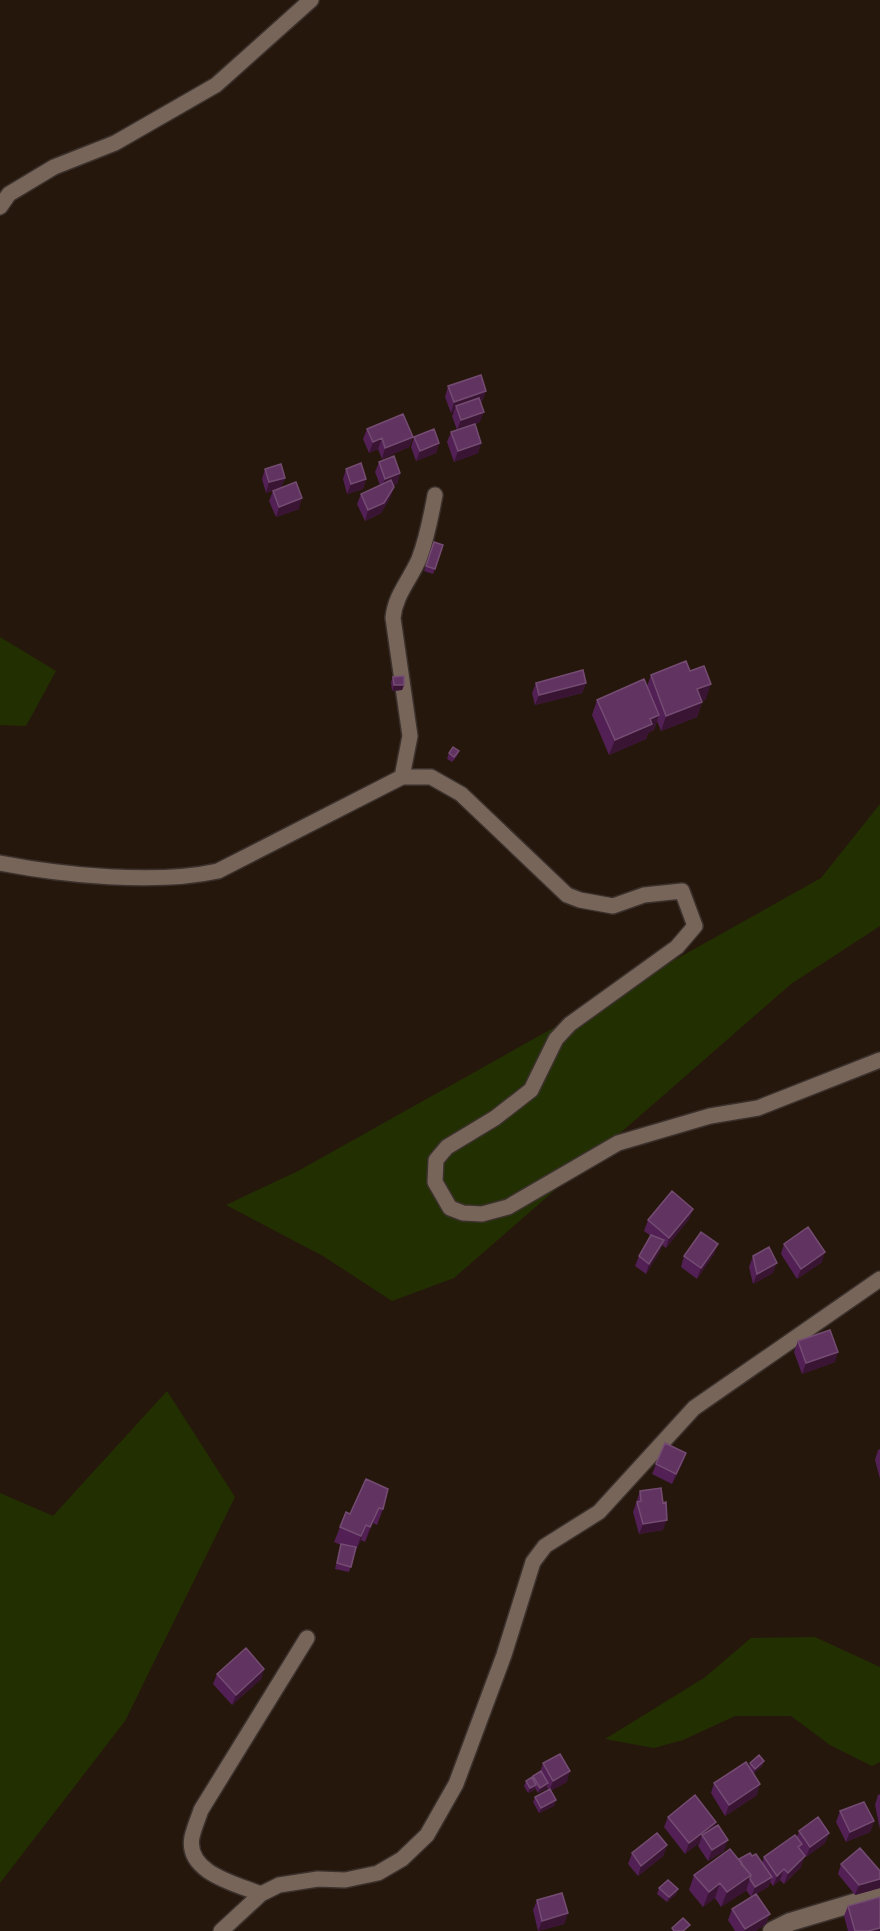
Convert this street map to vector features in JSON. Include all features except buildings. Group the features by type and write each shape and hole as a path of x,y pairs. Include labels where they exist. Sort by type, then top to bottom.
{"main road":[{"path":"772,1931 790,1922 880,1895"}],"street":[{"path":"0,207 9,194 54,167 115,143 216,85 311,0"},
{"path":"402,777 410,736 393,618 395,603 418,561 427,536 435,495"},
{"path":"0,862 74,875 200,875 218,871 402,777 430,777 461,794 567,895 580,900 613,906 644,895 682,891 695,926 677,947 570,1024 556,1039 531,1090 516,1104 447,1147 436,1160 435,1182 439,1194 450,1208 463,1213 482,1214 508,1207 618,1143 710,1116 758,1108 880,1060"},
{"path":"221,1931 261,1894 279,1885 318,1879 345,1880 378,1873 402,1859 427,1836 456,1784 504,1655 533,1562 545,1546 599,1512 694,1408 880,1279"},
{"path":"261,1894 209,1872 196,1861 191,1839 201,1810 307,1638"}],"green space":[{"path":"0,637 56,671 26,726 0,725"},
{"path":"880,804 880,926 791,984 454,1278 392,1301 323,1256 226,1205 298,1171 821,878"},
{"path":"167,1391 235,1497 125,1721 0,1883 0,1493 53,1516"},
{"path":"815,1637 880,1667 880,1762 872,1766 830,1745 791,1716 735,1716 683,1740 654,1748 605,1739 704,1678 751,1638"}]}
